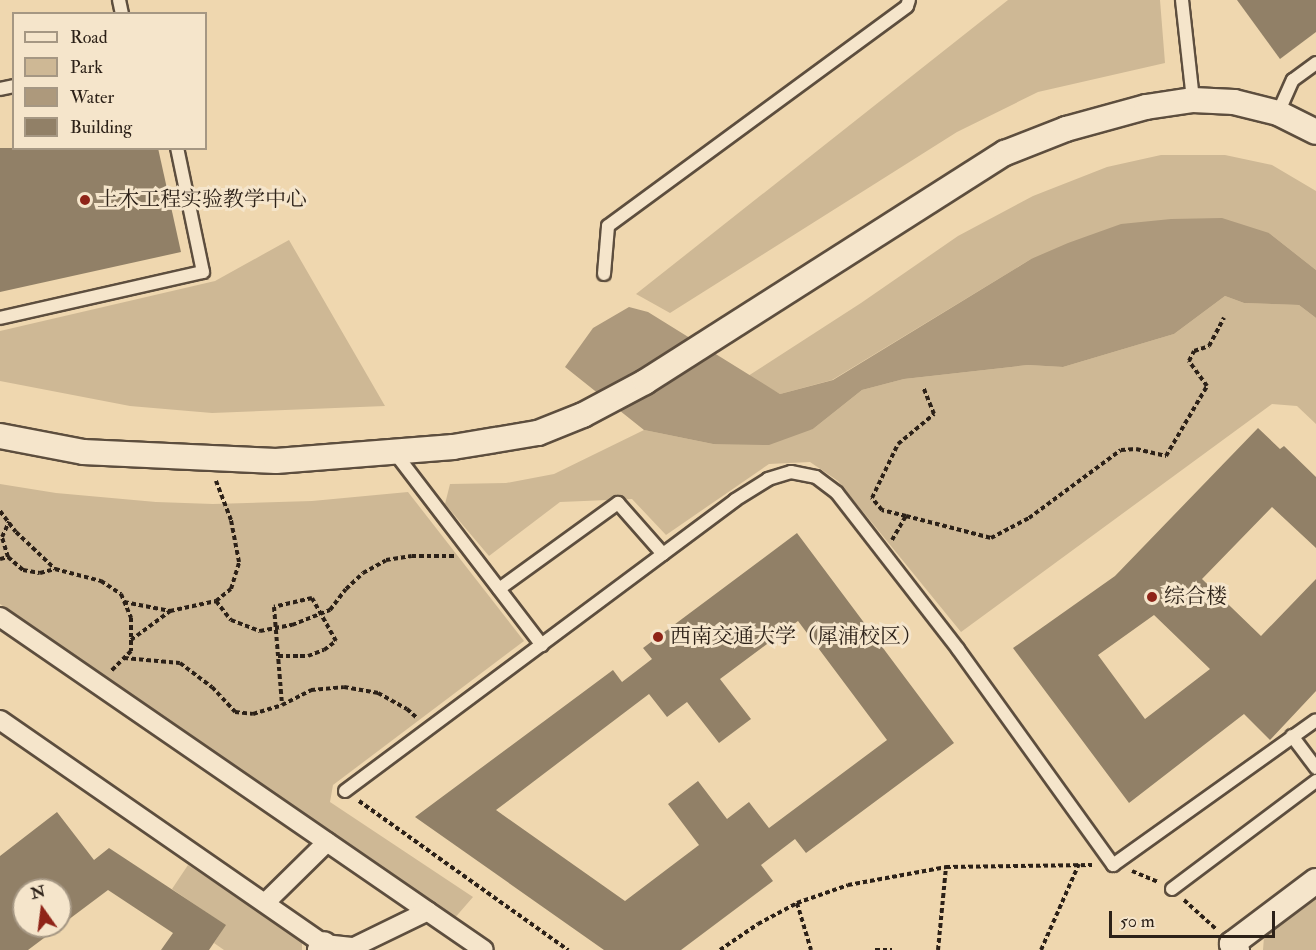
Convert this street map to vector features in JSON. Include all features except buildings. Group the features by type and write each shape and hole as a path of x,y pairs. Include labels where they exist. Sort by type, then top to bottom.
{"street":[{"path":"0,436 83,452 276,461 395,453 504,440 538,433 583,415 710,343 906,214 1005,153 1066,129 1146,106 1193,100 1234,102 1278,113 1316,132"},
{"path":"0,617 484,950"},
{"path":"0,720 265,903 322,947 354,947 428,911"},
{"path":"265,903 327,842"},
{"path":"1234,947 1316,881"}],"lane":[{"path":"604,274 608,226 907,6 909,0"},
{"path":"1182,0 1193,100"},
{"path":"1278,113 1293,80 1316,63"},
{"path":"0,318 203,272 177,150"},
{"path":"395,453 542,645"},
{"path":"345,791 663,554 768,479 791,472 816,477 837,493 958,649 1113,865 1316,720"},
{"path":"499,589 618,503 663,554"},
{"path":"1292,736 1316,768"},
{"path":"1172,889 1316,781"}],"path":[{"path":"923,387 934,414 898,444 872,498 882,510 991,538 1029,518 1121,450 1136,449 1166,456 1207,386 1189,361 1194,351 1209,346 1224,318"},
{"path":"124,602 170,611 216,601 231,590 239,562 231,519 207,458"},
{"path":"0,511 55,569"},
{"path":"884,554 906,516"},
{"path":"9,522 2,537 8,557 23,570 40,573 55,569 101,580 121,594 131,618 131,651 96,683"},
{"path":"216,601 231,620 260,632 292,625 330,610 346,589 363,573 386,560 412,556 440,558 460,556 468,548"},
{"path":"0,559 8,557"},
{"path":"278,656 308,656 324,650 336,641 312,598 274,607 276,628 278,656 282,705"},
{"path":"131,641 170,611"},
{"path":"124,658 180,663 212,687 235,712 253,714 282,705 311,690 344,687 378,693 407,709 428,729"},
{"path":"345,791 568,950"},
{"path":"1041,950 1079,864"},
{"path":"720,950 758,924 797,903 848,885 946,867 1079,864 1113,865 1172,889 1234,947"},
{"path":"938,950 946,867"},
{"path":"797,903 811,950"},
{"path":"875,950 892,950"}],"green space":[{"path":"1008,0 1160,0 1165,63 1038,92 957,132 670,313 636,294"},
{"path":"1161,155 1225,155 1272,165 1316,191 1316,270 1269,233 1031,259 832,380 780,394 748,376 861,303 958,236 1033,196 1107,167"},
{"path":"289,240 385,406 212,413 130,406 0,381 0,331 215,281"},
{"path":"1225,296 1244,303 1299,305 1316,318 1316,424 1297,406 1272,404 961,632 838,481 810,462 769,464 666,535 632,499 560,502 489,556 445,504 450,484 506,483 554,474 644,430 713,444 813,429 862,390 904,379 1028,365 1063,367 1174,334"},
{"path":"0,484 56,493 156,502 213,504 312,501 408,492 524,641 333,785 330,802 473,897 453,920 0,604"},
{"path":"188,865 302,940 302,950 224,950 214,943 225,925 172,889"},
{"path":"1316,899 1316,950 1263,950 1264,937"}],"water":[{"path":"1222,218 1269,233 1316,270 1316,318 1299,305 1244,303 1225,296 1174,334 1063,367 1028,365 904,379 862,390 813,429 769,445 713,444 644,430 565,367 593,328 629,307 648,312 780,394 833,380 1031,259 1068,243 1121,224 1171,219"}],"place":[{"name":"土木工程实验教学中心","path":"85,200"},
{"name":"综合楼","path":"1152,597"},
{"name":"西南交通大学（犀浦校区）","path":"658,637"}]}
